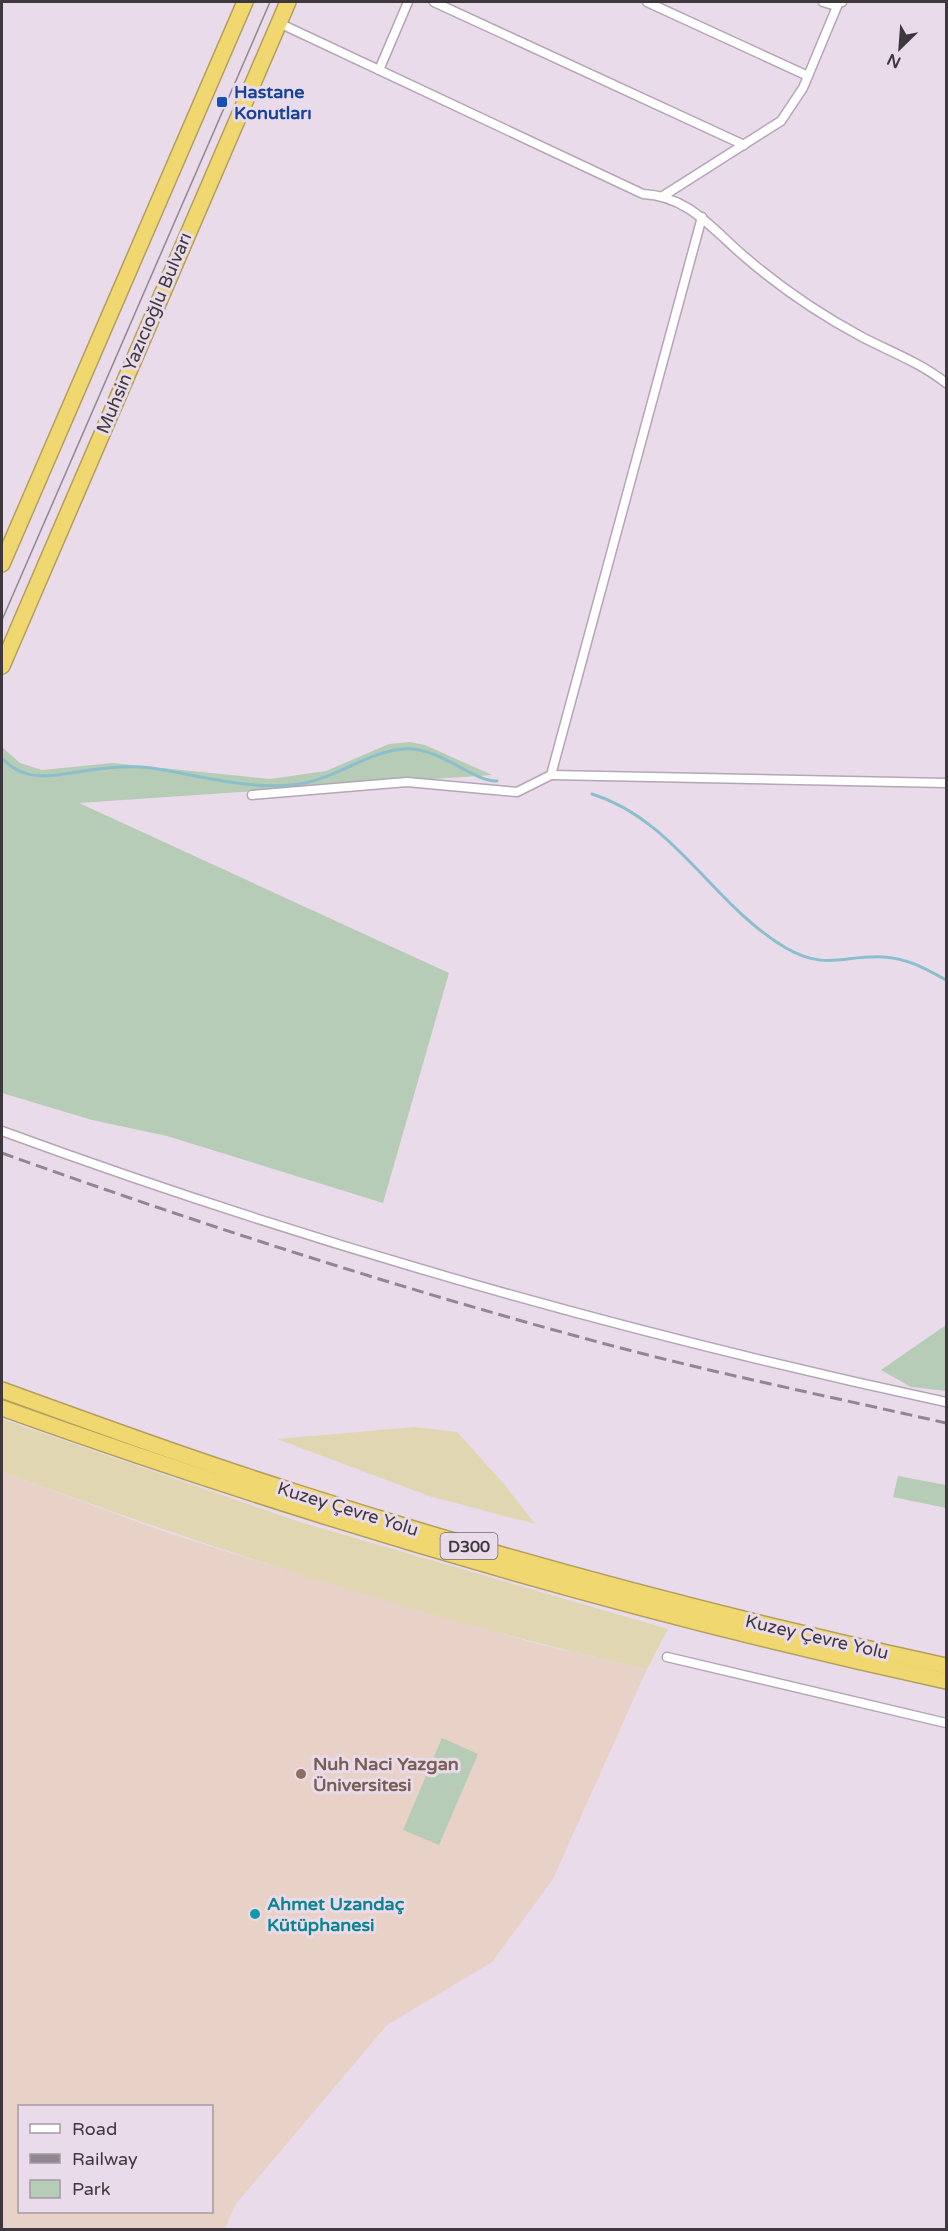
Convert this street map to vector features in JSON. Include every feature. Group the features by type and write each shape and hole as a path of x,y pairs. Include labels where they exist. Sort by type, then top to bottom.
{"highway":[{"path":"2,564 245,2"},
{"name":"Muhsin Yazıcıoğlu Bulvarı","path":"2,666 288,2"},
{"path":"2,1383 137,1439"},
{"name":"Kuzey Çevre Yolu","path":"2,1390 299,1494 504,1556 692,1607 946,1666"},
{"name":"Kuzey Çevre Yolu","path":"2,1408 294,1508 543,1583 687,1622 946,1681"}],"street":[{"path":"379,70 408,2"},
{"path":"434,2 744,145"},
{"path":"647,2 808,75"},
{"path":"823,2 832,5 840,3"},
{"path":"663,196 781,121 808,75 840,3"},
{"path":"279,22 643,194 663,196 688,207 746,258 794,294 839,324 916,363 946,382"},
{"path":"551,775 702,217"},
{"path":"252,795 406,782 517,792 551,775 946,783"},
{"path":"2,1131 311,1238 445,1278 752,1359 946,1402"},
{"path":"667,1657 946,1723"}],"shaded area":[{"name":"Nuh Naci Yazgan Üniversitesi","path":"2,1472 165,1532 257,1561 534,1643 647,1669 553,1879 492,1962 387,2025 235,2205 225,2229 2,2229"}],"green space":[{"path":"410,742 425,745 492,775 79,803 449,973 383,1203 167,1136 92,1120 2,1093 2,747 20,763 42,770 112,763 270,779 326,771 389,744"},
{"path":"946,1325 946,1391 911,1387 881,1370"},
{"path":"898,1476 946,1485 946,1508 893,1497"},
{"path":"442,1738 478,1754 439,1845 403,1830"}],"sand":[{"path":"2,1419 300,1522 668,1629 647,1669 565,1650 322,1581 2,1472"},
{"path":"415,1427 457,1432 504,1484 535,1524 429,1496 277,1439"}],"waterway":[{"path":"2,758 15,769 38,776 107,768 140,767 243,784 281,786 314,781 377,755 403,749 430,753 477,776 497,781"},
{"path":"592,794 621,806 647,823 737,910 786,948 813,959 869,957 900,959 946,980"}],"tram line":[{"path":"2,620 270,2"}],"railway":[{"path":"2,1153 287,1250 503,1316 668,1360 946,1423"}],"place":[{"name":"Hastane Konutları","path":"222,102"},
{"name":"Nuh Naci Yazgan Üniversitesi","path":"301,1774"},
{"name":"Ahmet Uzandaç Kütüphanesi","path":"255,1914"}]}
